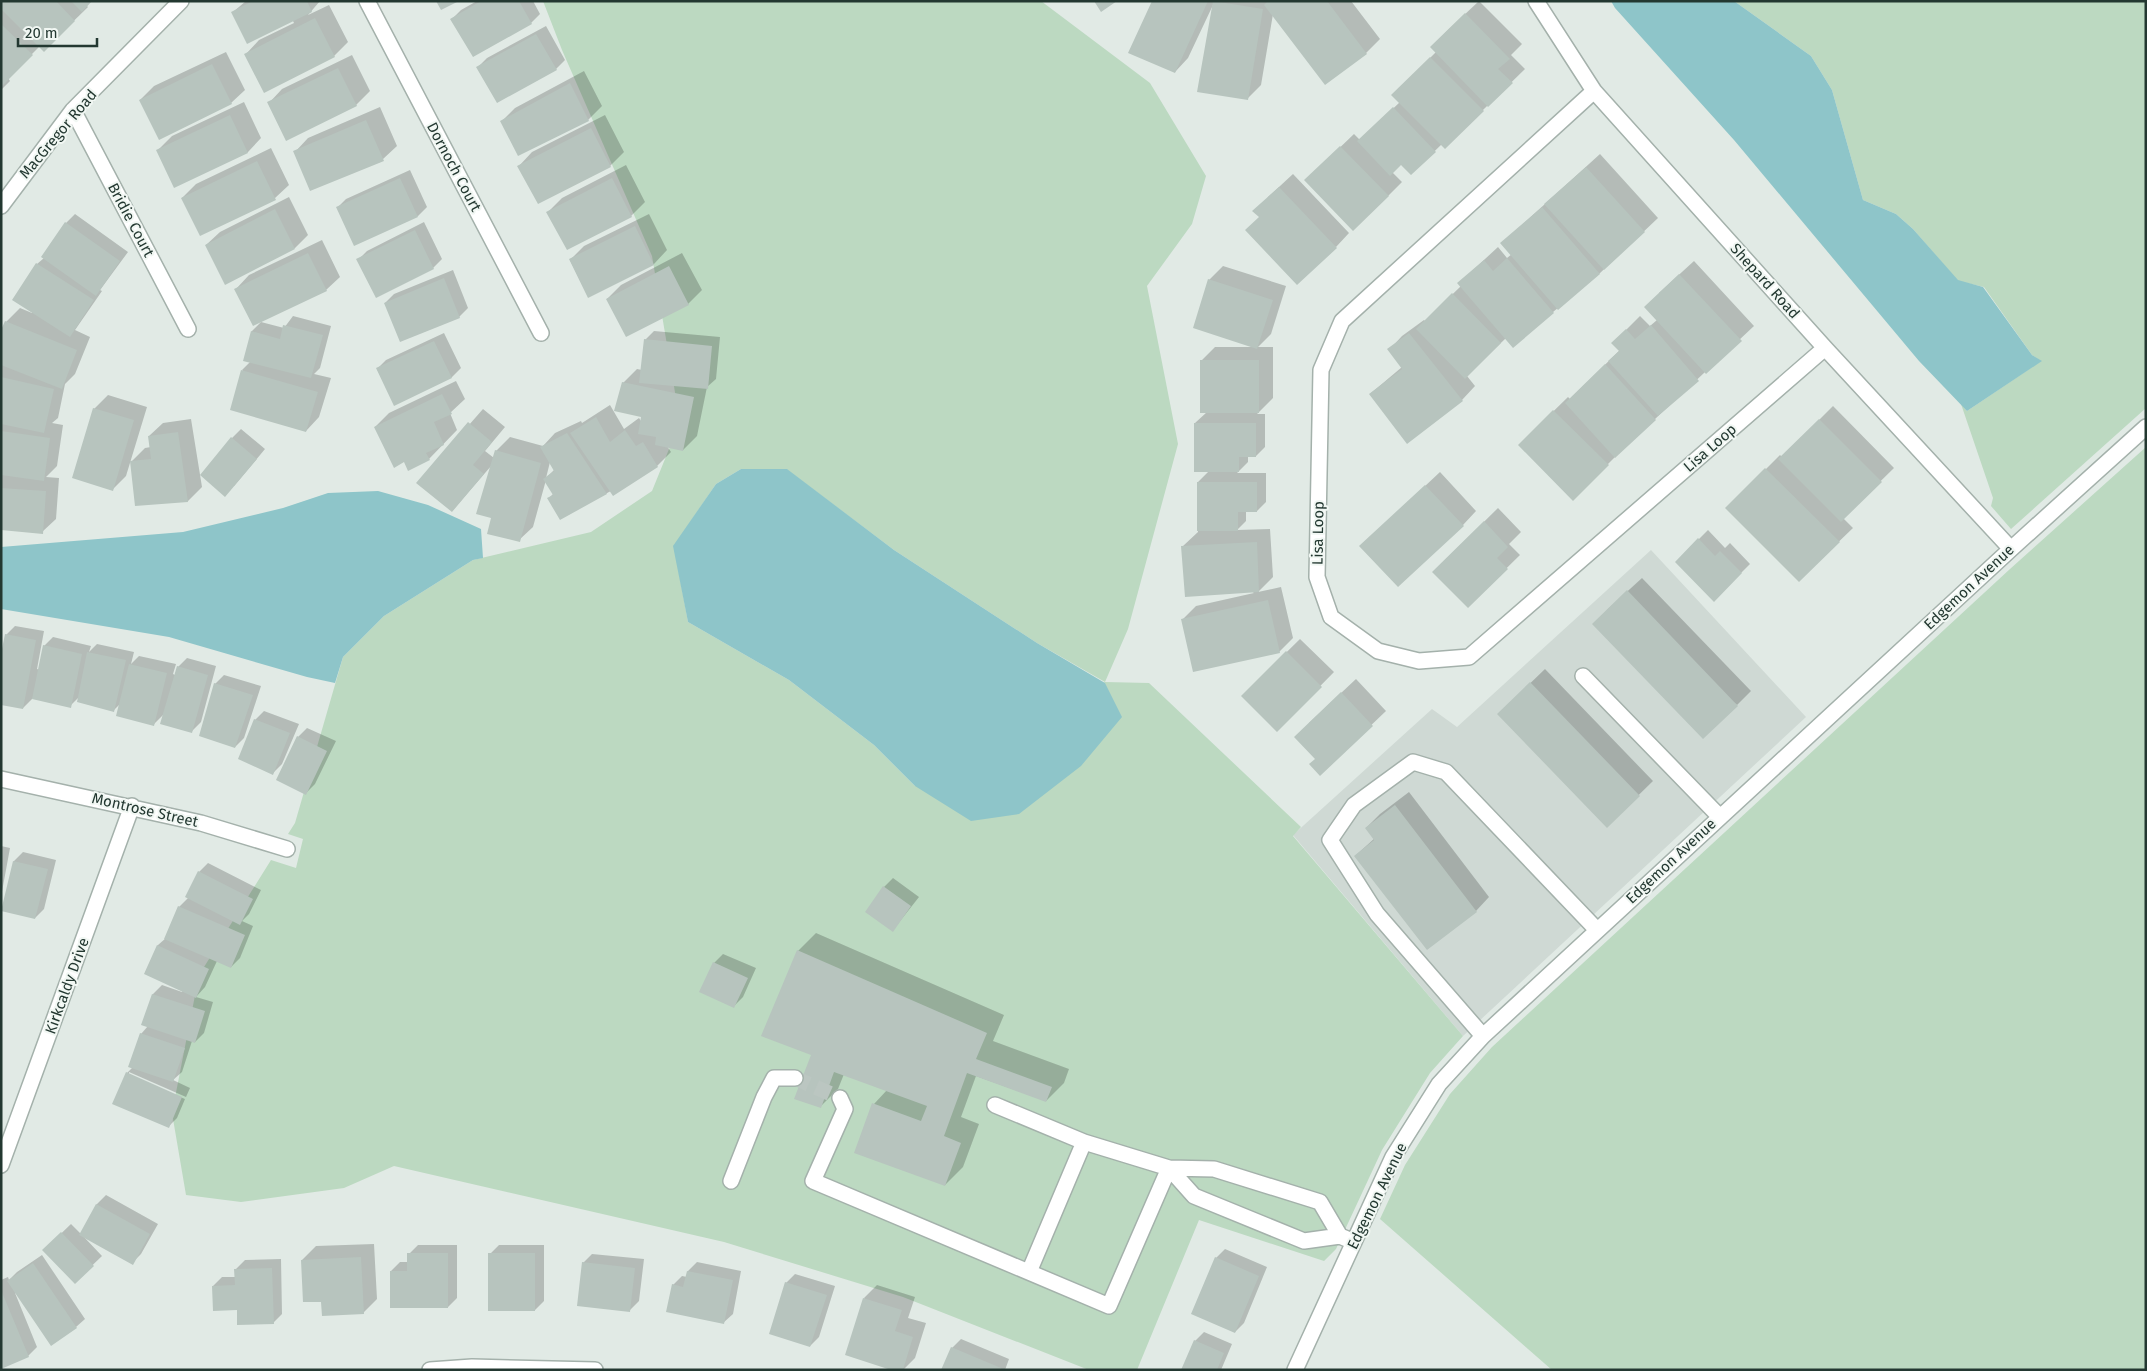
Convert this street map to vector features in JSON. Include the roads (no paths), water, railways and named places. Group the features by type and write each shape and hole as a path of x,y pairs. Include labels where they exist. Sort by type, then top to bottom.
{"street":[{"name":"MacGregor Road","path":"1,206 73,110 181,1"},
{"name":"Dornoch Court","path":"367,1 541,332"},
{"name":"Shepard Road","path":"1536,1 1594,91 1825,348 2011,549"},
{"name":"Lisa Loop","path":"1594,91 1342,321 1321,370 1317,577 1331,617 1378,651 1419,661 1469,657 1825,348"},
{"name":"Bridie Court","path":"73,110 188,330"},
{"name":"Edgemon Avenue","path":"1295,1370 1393,1157 1439,1084 1483,1036 1719,816 2146,427"},
{"path":"1583,676 1719,816"},
{"path":"1483,1036 1377,914 1330,840 1354,805 1413,762 1446,772 1597,930"},
{"name":"Montrose Street","path":"1,779 132,806 201,823 287,849"},
{"name":"Kirkcaldy Drive","path":"1,1165 132,806"},
{"path":"731,1181 764,1097 774,1078 795,1078"},
{"path":"840,1098 845,1109 812,1181 1109,1306 1169,1168"},
{"path":"995,1105 1084,1142 1169,1168 1214,1169 1320,1202 1340,1236"},
{"path":"1029,1272 1084,1142"},
{"path":"1169,1168 1194,1196 1304,1241 1340,1236 1354,1242"},
{"path":"430,1370 472,1367 595,1370"}],"water":[{"path":"1611,1 1734,1 1811,56 1832,90 1863,200 1896,214 1913,229 1958,280 1983,287 2032,355 2042,361 1967,411 1919,361 1734,140 1615,8"},
{"path":"741,469 787,469 894,550 1037,643 1105,683 1122,717 1081,766 1019,814 971,821 915,786 874,745 789,680 688,622 673,546 716,484"},
{"path":"378,491 428,505 481,529 483,558 473,560 384,616 343,657 335,683 307,677 169,637 1,609 1,547 183,532 283,508 328,493"}],"tunnel":[{"path":"795,1078 840,1098"}]}
